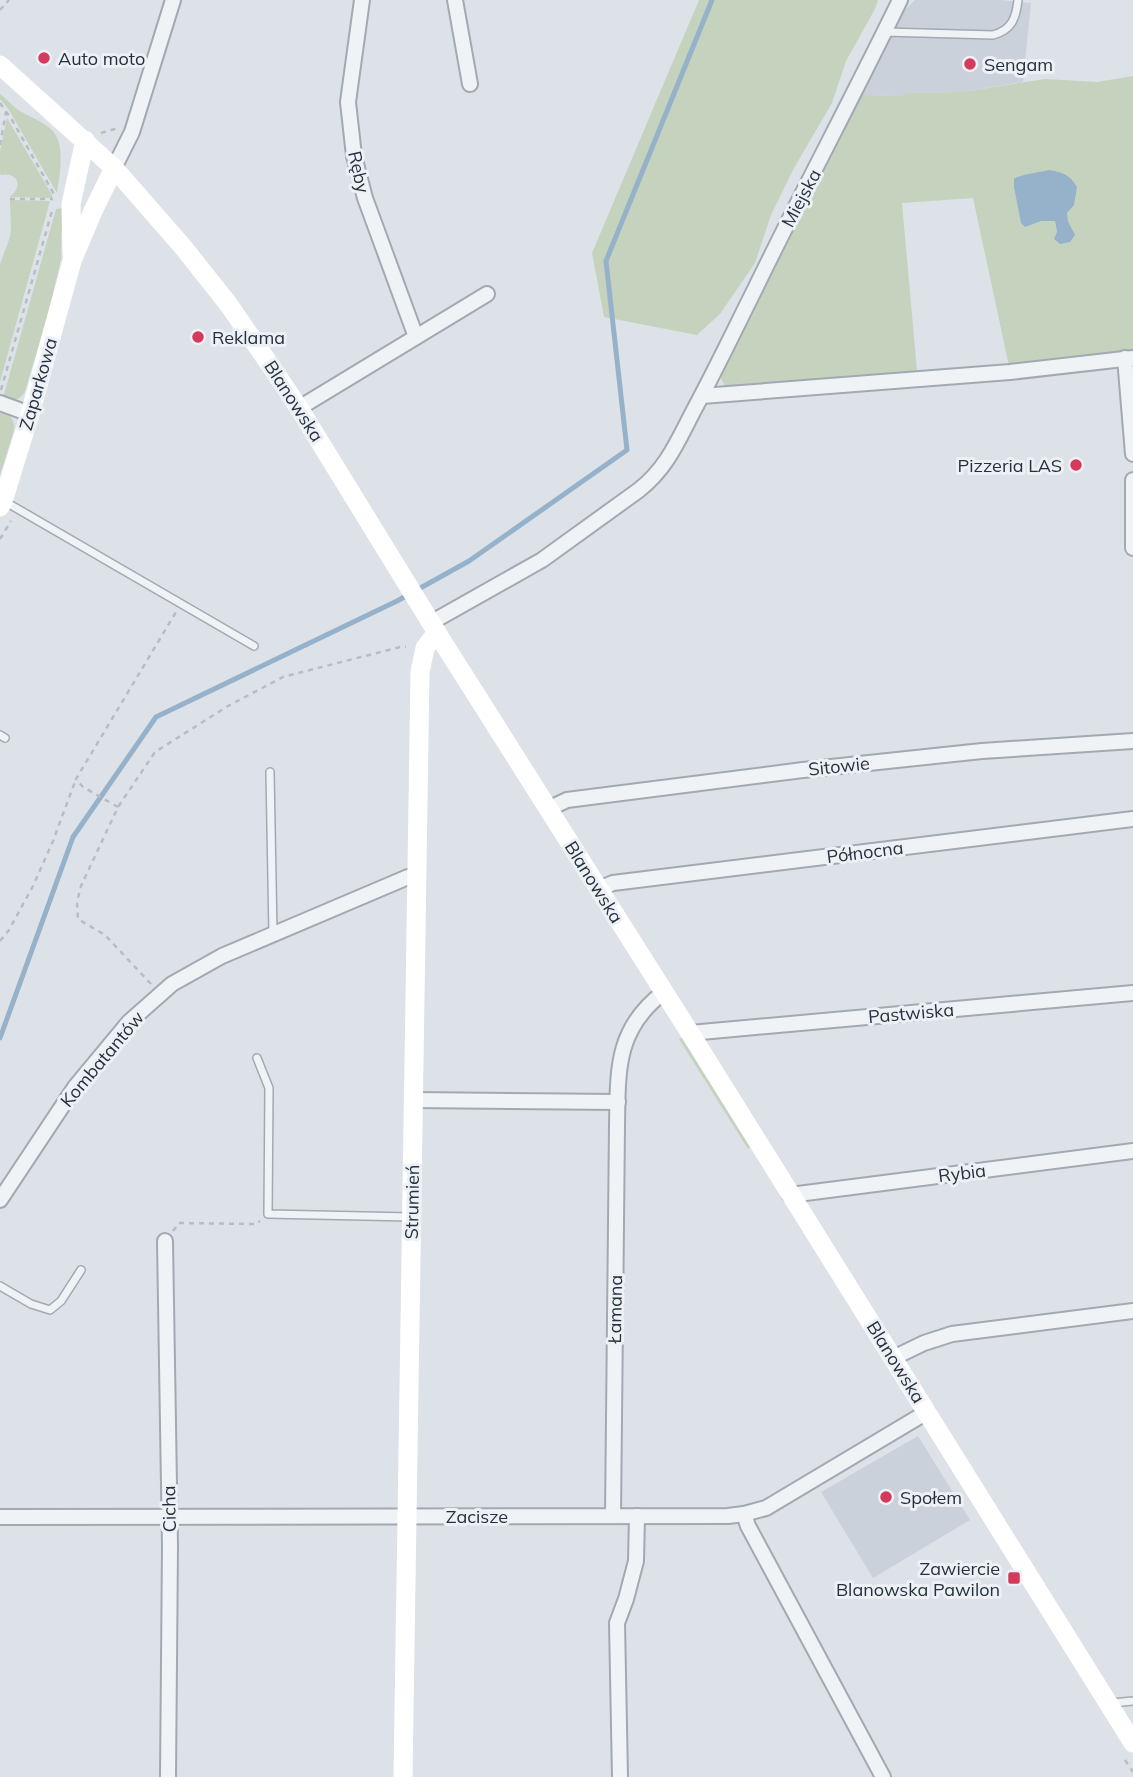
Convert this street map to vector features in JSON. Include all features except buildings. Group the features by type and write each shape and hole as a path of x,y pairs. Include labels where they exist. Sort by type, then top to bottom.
{"street":[{"path":"114,167 132,132 173,0"},
{"name":"Ręby","path":"362,0 348,102 354,156 365,198 416,337"},
{"path":"455,0 470,84"},
{"name":"Miejska","path":"434,627 542,561 650,481 669,458 900,0"},
{"name":"Blanowska","path":"0,65 114,167 206,275 268,362 1133,1743"},
{"name":"Zaparkowa","path":"72,261 71,204 85,140"},
{"name":"Zaparkowa","path":"6,505 72,261 114,167"},
{"path":"299,408 487,294"},
{"path":"702,396 1010,372 1129,358 1133,454"},
{"path":"0,403 30,414"},
{"path":"1133,480 1133,548"},
{"name":"Strumień","path":"403,1777 420,671 425,648 434,627"},
{"name":"Sitowie","path":"548,808 567,800 803,770 982,751 1133,741"},
{"name":"Północna","path":"599,889 613,883 1133,820"},
{"name":"Kombatantów","path":"0,1200 75,1087 129,1021 172,984 222,956 416,875"},
{"name":"Łamana","path":"613,1516 620,1064 626,1038 642,1013 664,992"},
{"name":"Pastwiska","path":"690,1032 1133,993"},
{"path":"413,1100 618,1102"},
{"name":"Rybia","path":"790,1195 1133,1151"},
{"name":"Cicha","path":"164,1241 169,1517 168,1777"},
{"path":"893,1358 924,1343 952,1334 1133,1311"},
{"name":"Zacisze","path":"0,1517 744,1514 766,1508 927,1412"},
{"path":"744,1514 883,1777"},
{"path":"620,1777 617,1623 636,1561 637,1516"}],"lane":[{"path":"885,32 993,35 1013,23 1018,0"},
{"path":"6,505 254,646"},
{"path":"270,772 273,934"},
{"path":"257,1058 269,1088 268,1214 412,1217"},
{"path":"0,1286 31,1304 50,1310 61,1301 81,1270"},
{"path":"1108,1703 1133,1701"}],"path":[{"path":"0,10 9,0"},
{"path":"0,103 55,199"},
{"path":"0,145 6,112"},
{"path":"55,199 59,193"},
{"path":"10,199 55,199"},
{"path":"0,393 52,212"},
{"path":"0,539 11,521 6,505"},
{"path":"0,942 33,887 76,779 181,604"},
{"path":"153,986 105,935 78,919 77,902 118,807 155,752 228,706 283,677 400,647 425,648"},
{"path":"76,779 83,787 118,807"},
{"path":"164,1241 179,1223 256,1224 268,1214"}],"shaded area":[{"path":"915,0 1000,0 1031,3 1023,82 963,92 862,95 905,10"},
{"path":"918,1436 970,1520 873,1578 821,1492"}],"green space":[{"path":"699,0 878,0 846,61 832,103 794,168 771,215 755,263 720,314 697,335 604,317 592,253"},
{"path":"1133,76 1133,350 1009,366 973,198 902,203 917,371 779,384 725,386 720,377 732,351 862,95 963,92 1045,79 1097,82","holes":["1048,170 1072,229 1057,232 1055,221 1041,221 1018,176"]},
{"path":"0,94 17,109 44,124 54,133 61,154 57,193 0,99"},
{"path":"7,118 52,198 9,197 18,185 12,175 0,173 0,151"},
{"path":"10,200 50,201 0,382 0,264 10,237"},
{"path":"62,208 61,259 49,311 25,391 21,397 15,399 3,398 56,209"},
{"path":"0,410 11,417 14,430 0,475"},
{"path":"683,1037 751,1146 748,1149 679,1039"}],"water":[{"path":"1048,170 1065,175 1077,187 1074,205 1067,213 1075,235 1070,242 1060,244 1054,239 1057,232 1055,221 1041,221 1025,227 1021,223 1014,179"}],"waterway":[{"path":"0,1038 73,837 156,717 397,601 469,561 627,450 606,261 712,0"}],"place":[{"name":"Auto moto","path":"44,58"},
{"name":"Sengam","path":"970,64"},
{"name":"Reklama","path":"198,337"},
{"name":"Pizzeria LAS","path":"1076,465"},
{"name":"Społem","path":"886,1497"},
{"name":"Zawiercie Blanowska Pawilon","path":"1014,1578"}]}
